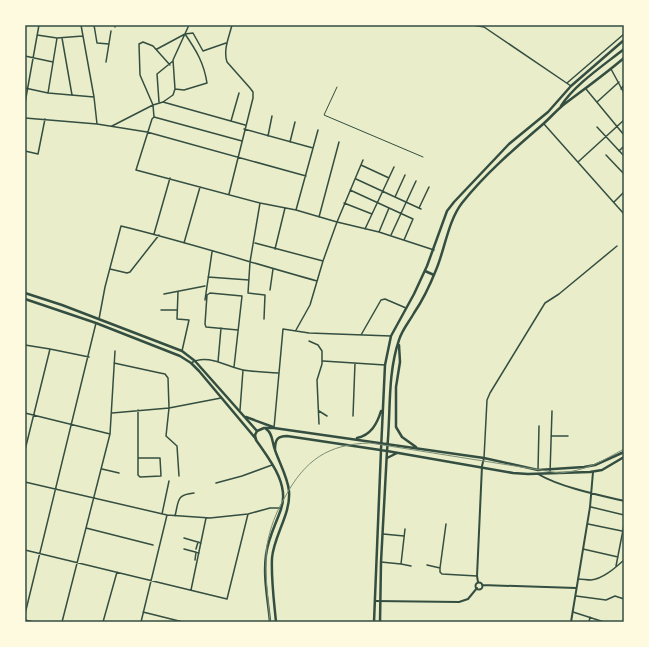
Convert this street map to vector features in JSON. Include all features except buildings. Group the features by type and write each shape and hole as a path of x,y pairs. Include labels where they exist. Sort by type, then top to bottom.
{"main road":[{"path":"374,622 382,450 382,406 385,365 391,336 425,270 434,250 447,211 454,202 510,144 548,112 571,86 624,40"},
{"path":"561,107 574,90 624,49"},
{"path":"380,622 381,562 391,388 398,343 404,329 415,312 434,275 455,214 462,203 484,178 514,149 544,124 561,107 624,58"},
{"path":"425,270 434,275"},
{"path":"25,293 52,301 182,352 195,361 257,430"},
{"path":"25,300 96,323 173,353 191,363 256,440 272,464 281,483 284,499 282,508 273,527 266,555 270,622"},
{"path":"398,343 400,362 396,387 396,427 402,437 418,449"},
{"path":"351,438 365,435 371,431 378,420 382,406"},
{"path":"244,416 274,428"},
{"path":"264,428 271,434 289,489 287,511 274,545 272,557 276,622"},
{"path":"257,430 274,428 351,438 484,458 538,470 595,466 624,452"},
{"path":"256,440 255,435 257,430"},
{"path":"275,450 277,438 287,436 388,450 482,466 513,473 538,474 593,472 602,470 624,457"},
{"path":"382,438 384,441 388,440 388,438"},
{"path":"392,451 390,448 393,445"},
{"path":"381,455 385,452 387,457"},
{"path":"387,457 400,453"}],"street":[{"path":"25,103 26,89 39,25"},
{"path":"81,25 94,97 97,124"},
{"path":"94,25 96,43 109,44"},
{"path":"159,102 157,74 173,62 189,25"},
{"path":"229,194 252,98 250,88 227,62 225,53 232,25"},
{"path":"473,25 485,26 571,86"},
{"path":"106,62 111,31"},
{"path":"157,50 185,34 193,33 202,51 227,43"},
{"path":"175,89 184,90 207,83 204,66 198,53 185,34"},
{"path":"567,83 624,34"},
{"path":"38,35 57,38 83,36"},
{"path":"48,93 57,38"},
{"path":"62,38 72,95"},
{"path":"170,65 153,46 143,42 139,44 140,75 152,105 154,117 147,132 136,170 260,203 296,210 391,235 434,250"},
{"path":"25,56 53,62"},
{"path":"163,102 173,95 175,89 173,62"},
{"path":"611,69 624,93"},
{"path":"597,102 619,82"},
{"path":"621,89 624,85"},
{"path":"26,89 48,93 94,97"},
{"path":"586,89 624,135"},
{"path":"231,121 239,93"},
{"path":"112,126 159,102 245,125"},
{"path":"268,136 272,116"},
{"path":"154,117 242,141"},
{"path":"25,118 97,124 147,132 306,176"},
{"path":"25,151 38,154 46,119"},
{"path":"578,162 624,120"},
{"path":"290,142 295,122"},
{"path":"544,124 624,214"},
{"path":"596,127 624,156"},
{"path":"244,129 313,148"},
{"path":"296,210 318,130"},
{"path":"319,217 339,142"},
{"path":"619,151 624,146"},
{"path":"606,155 624,174"},
{"path":"296,330 310,305 323,261 337,222 363,160"},
{"path":"360,165 389,178"},
{"path":"365,229 394,167"},
{"path":"395,197 405,175"},
{"path":"154,234 170,178"},
{"path":"355,178 420,208 429,187"},
{"path":"391,235 416,181"},
{"path":"184,243 200,187"},
{"path":"350,190 412,219 404,240"},
{"path":"614,202 624,192"},
{"path":"260,203 250,262 248,293 265,295 264,319"},
{"path":"344,203 372,214"},
{"path":"275,249 285,208"},
{"path":"378,232 389,208"},
{"path":"99,319 105,287 121,226 159,235 212,252 317,281"},
{"path":"110,269 127,274 130,272 159,235"},
{"path":"254,243 323,261"},
{"path":"477,588 482,466 484,458 487,400 524,336 546,303 617,246"},
{"path":"205,300 212,252"},
{"path":"270,290 273,269"},
{"path":"208,277 249,280"},
{"path":"164,294 206,286"},
{"path":"178,292 177,318 189,320 182,352"},
{"path":"234,367 242,296 210,293 207,295 206,327 238,330"},
{"path":"361,335 381,300 385,299 406,308"},
{"path":"161,310 178,310"},
{"path":"25,614 89,357 96,323"},
{"path":"218,362 221,328"},
{"path":"274,428 283,329 310,333 391,336"},
{"path":"309,341 321,348 322,361 317,380 318,424"},
{"path":"25,345 89,357"},
{"path":"25,450 50,349"},
{"path":"62,622 110,434 115,351"},
{"path":"191,363 205,359 243,370 278,373"},
{"path":"322,361 385,365"},
{"path":"114,363 165,374 168,378 169,408 166,436 177,446 180,476"},
{"path":"353,416 355,363"},
{"path":"240,412 243,370"},
{"path":"112,413 169,408 221,398"},
{"path":"138,410 138,458 139,476 161,476 160,458 138,458"},
{"path":"318,411 328,416"},
{"path":"550,474 552,411"},
{"path":"25,413 110,434"},
{"path":"539,426 538,474 552,481 592,494 624,501"},
{"path":"551,436 568,436"},
{"path":"216,483 242,476 272,464"},
{"path":"102,469 119,473"},
{"path":"571,622 588,524 593,472"},
{"path":"162,514 169,481"},
{"path":"25,482 175,516 206,518 248,514 270,508 282,508"},
{"path":"175,516 181,496 184,494 194,493"},
{"path":"590,507 624,515"},
{"path":"25,550 227,599 248,514"},
{"path":"141,622 167,515"},
{"path":"190,590 206,518"},
{"path":"446,524 440,572 442,574 477,576"},
{"path":"588,524 622,531"},
{"path":"616,568 623,538 622,531 624,525"},
{"path":"86,528 153,545"},
{"path":"401,564 405,530"},
{"path":"383,534 404,536"},
{"path":"184,538 201,543"},
{"path":"196,549 198,542"},
{"path":"184,549 198,553"},
{"path":"583,549 618,557"},
{"path":"195,560 198,553"},
{"path":"578,578 593,580 616,568 624,560"},
{"path":"381,562 411,566"},
{"path":"427,565 440,568"},
{"path":"103,622 117,572"},
{"path":"478,582 482,584 576,588"},
{"path":"375,601 459,602 468,599 477,588 481,588 482,584"},
{"path":"575,596 606,600 615,596 624,599"},
{"path":"143,612 183,622"},
{"path":"572,612 604,622"},
{"path":"25,620 34,622"}],"lane":[{"path":"337,87 324,115 423,157"}],"railway":[{"path":"270,622 266,564 268,539 274,520 285,497 301,473 319,456 342,447 370,443 559,473 586,468 624,449"}]}
